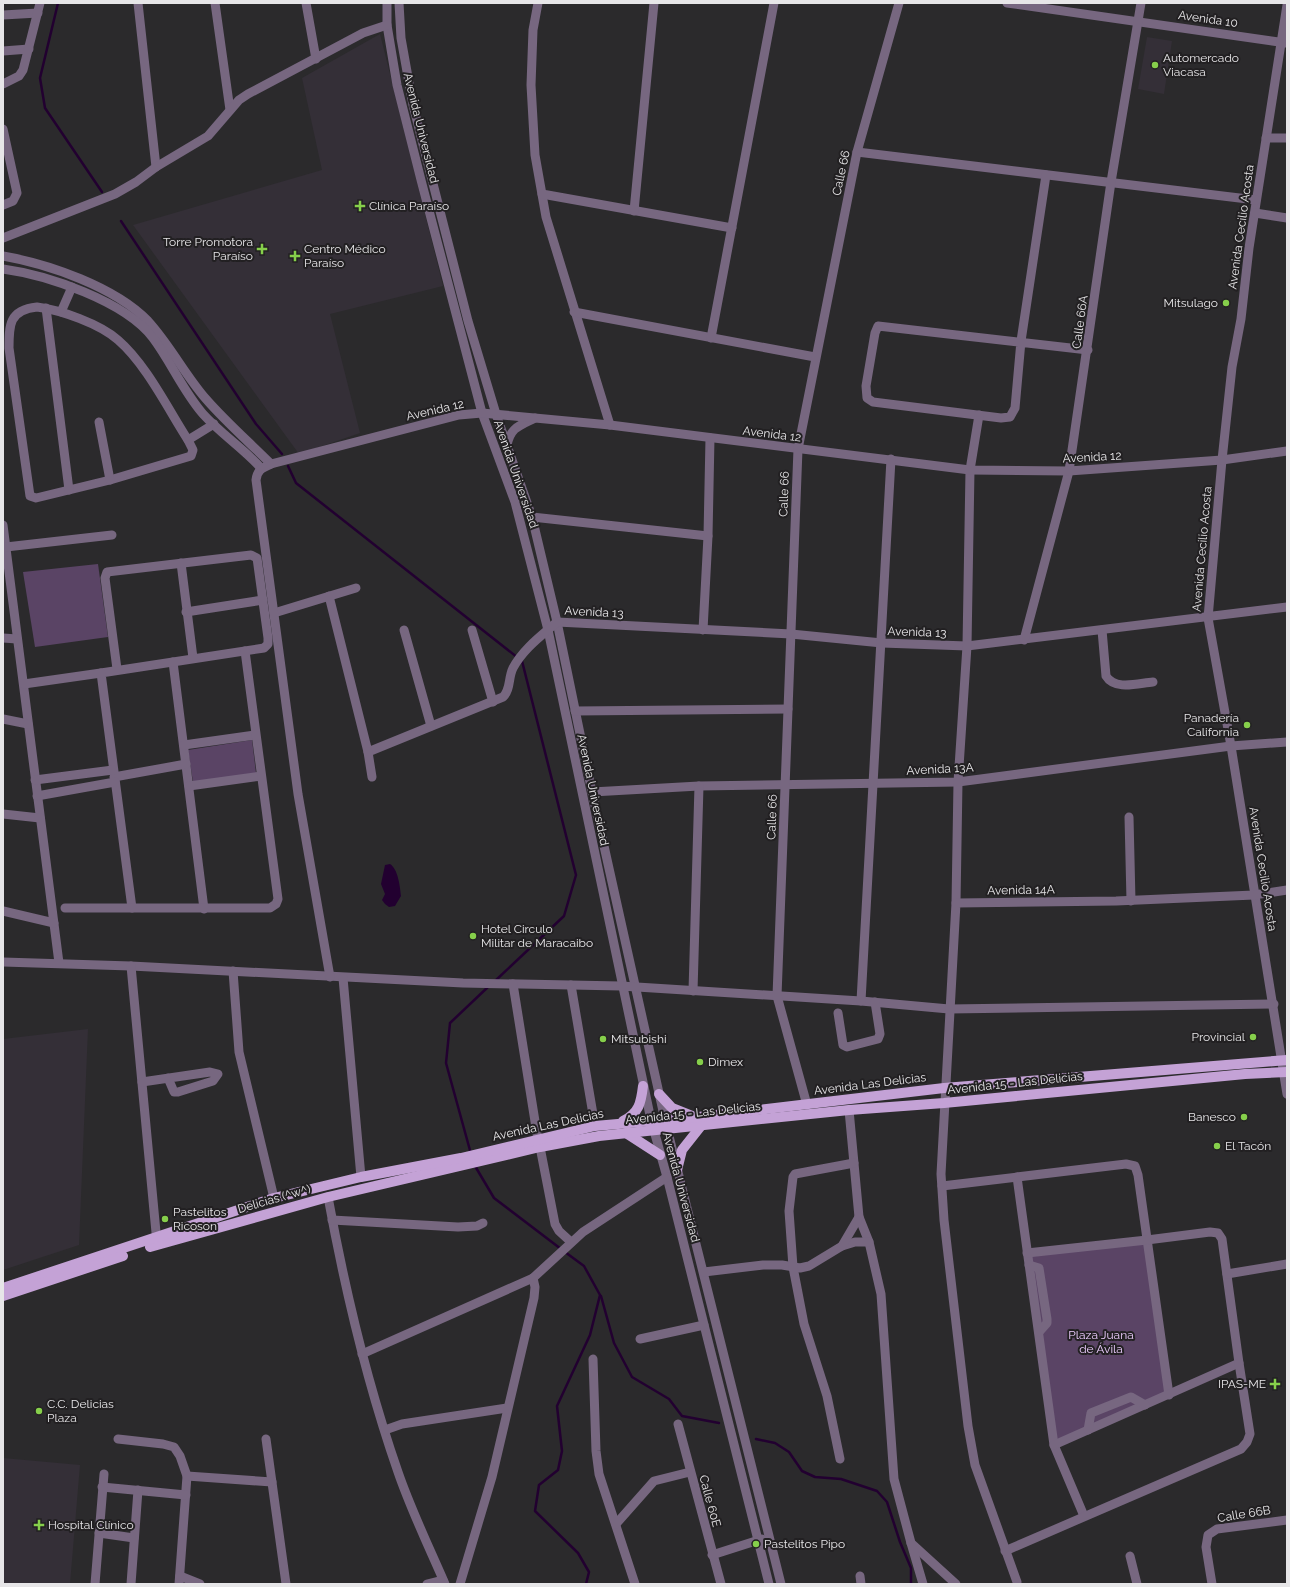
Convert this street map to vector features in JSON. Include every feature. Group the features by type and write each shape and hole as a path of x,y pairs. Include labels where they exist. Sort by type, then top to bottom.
{"main road":[{"name":"Avenida Las Delicias","path":"462,1162 539,1144 595,1126 620,1123 652,1125 699,1122 807,1105 944,1088 1284,1060"},
{"name":"Avenida 15 - Las Delicias","path":"699,1122 944,1103 1245,1074 1285,1072"},
{"path":"620,1123 634,1115 641,1104 643,1086"},
{"path":"659,1094 672,1108 699,1122 682,1150 677,1170"},
{"name":"Avenida 15 - Las Delicias","path":"539,1144 626,1133 652,1125"},
{"path":"626,1133 660,1155"},
{"name":"Delicias (^w^)","path":"3,1296 156,1242 274,1198 361,1177 462,1162"},
{"name":"Delicias (^w^)","path":"3,1288 156,1242 462,1162"}],"street":[{"path":"3,84 21,74 29,49 40,3"},
{"path":"138,3 156,167"},
{"path":"214,3 230,110"},
{"path":"306,3 316,59"},
{"name":"Avenida Universidad","path":"386,3 397,85 482,413 515,502 548,630 621,986 652,1125 667,1177 769,1584"},
{"name":"Avenida Universidad","path":"399,3 401,38 413,105 468,321 496,414 532,517 557,622 592,792 666,1124 781,1584"},
{"path":"538,3 533,30 531,85 535,156 546,217 610,425"},
{"path":"634,210 654,3"},
{"path":"711,338 774,3"},
{"name":"Calle 66","path":"807,1105 777,996 798,449 815,357 857,152 899,3"},
{"name":"Avenida 10","path":"1007,3 1284,42"},
{"name":"Calle 66A","path":"1024,640 1069,471 1088,350 1111,182 1140,3"},
{"name":"Avenida Cecilio Acosta","path":"1287,5 1284,42 1266,138 1249,248 1222,460 1208,618 1231,746 1254,895 1284,1060 1287,1094"},
{"path":"3,15 38,13"},
{"path":"3,238 115,194 156,167 208,136 230,110 248,94 363,33 388,25"},
{"path":"3,51 29,49"},
{"path":"3,129 17,194 13,201 3,205"},
{"path":"1266,138 1287,138"},
{"path":"857,152 1256,200"},
{"path":"1046,175 1021,341 1015,408 1010,417 1001,418 873,402 867,398 866,386 873,340 878,326 1021,341 1088,350"},
{"path":"542,194 732,228"},
{"path":"1255,213 1287,218"},
{"path":"3,256 36,263 60,271 119,298 135,309 153,327 207,400 270,464"},
{"path":"3,269 33,275 72,287 109,304 142,326 152,338 195,404 261,468 258,470 256,480 298,794 330,977"},
{"path":"61,312 72,287"},
{"path":"29,308 46,308 61,312 106,331 128,349 188,440 193,450 191,456 110,480 32,498 29,494 10,348 11,322 15,315 29,308"},
{"path":"46,308 69,490"},
{"path":"574,312 815,357"},
{"name":"Avenida 12","path":"261,468 270,464 459,415 482,413 610,425 970,470 1069,471 1222,460 1287,451"},
{"path":"979,415 970,470 966,646 958,782 956,903 944,1088 942,1186 968,1426 974,1458 1017,1582"},
{"path":"507,446 510,433 516,428 535,418"},
{"path":"99,422 110,480"},
{"path":"188,440 214,424"},
{"path":"703,630 708,536 710,438"},
{"path":"862,1001 891,459"},
{"path":"532,517 708,536"},
{"path":"3,525 59,963"},
{"path":"6,547 112,535"},
{"path":"24,684 264,648 268,644 257,558 251,555 110,571 106,575 117,669"},
{"path":"181,563 192,658"},
{"path":"274,614 356,588"},
{"path":"329,596 368,752 372,777"},
{"path":"186,612 263,600"},
{"name":"Avenida 13","path":"368,752 503,697 508,692 510,676 514,667 523,654 557,622 791,634 882,643 966,646 1208,618 1287,607"},
{"path":"404,630 431,726"},
{"path":"472,630 493,702"},
{"path":"1102,630 1106,676 1110,682 1117,685 1153,682"},
{"path":"3,638 17,639"},
{"path":"65,908 270,908 276,904 278,899 245,651"},
{"path":"173,662 204,909"},
{"path":"101,673 132,908"},
{"path":"575,711 788,709"},
{"path":"3,719 28,724"},
{"path":"184,745 255,735"},
{"name":"Avenida 13A","path":"592,792 699,786 785,786 958,782 1231,746 1287,742"},
{"path":"37,796 114,776 186,764"},
{"path":"35,780 114,776"},
{"path":"189,786 261,776"},
{"path":"693,991 699,786"},
{"path":"3,814 40,818"},
{"path":"1129,817 1131,901"},
{"name":"Avenida 14A","path":"956,903 1131,901 1254,895 1287,890"},
{"path":"3,911 54,923"},
{"path":"3,962 131,966 343,978 488,984 621,986 862,1001 949,1009 1274,1004"},
{"path":"131,966 156,1242"},
{"path":"233,971 239,1052 274,1198"},
{"path":"343,978 361,1177"},
{"path":"511,984 539,1144 555,1224 568,1244"},
{"path":"571,985 595,1126"},
{"path":"838,1013 844,1045 847,1047 878,1039 880,1034 875,1002"},
{"path":"142,1082 168,1078 210,1072 218,1074 217,1078 212,1081 178,1092 174,1092 168,1078"},
{"path":"849,1110 859,1217 869,1242 881,1294 894,1479 923,1584"},
{"path":"840,1459 827,1396 804,1324 793,1267 790,1211 793,1176 799,1172 854,1163"},
{"path":"942,1186 1126,1164 1135,1166 1169,1394"},
{"path":"362,1354 533,1278 568,1244 603,1218 667,1177"},
{"path":"1017,1177 1054,1445 1084,1516"},
{"path":"328,1197 362,1354 398,1471 444,1582 427,1584"},
{"path":"842,1246 859,1217"},
{"path":"332,1220 458,1227 477,1226 483,1223"},
{"path":"1005,1551 1241,1449 1247,1442 1250,1434 1222,1239 1218,1233 1210,1232 1027,1253"},
{"path":"704,1272 763,1265 800,1268 809,1266 842,1246 855,1242 869,1242"},
{"path":"1227,1274 1287,1264"},
{"path":"460,1584 492,1477 534,1298 535,1287 533,1278"},
{"path":"640,1339 704,1325"},
{"path":"593,1359 596,1451 599,1474 635,1584"},
{"path":"1054,1445 1239,1363"},
{"path":"1088,1430 1091,1413 1094,1410 1131,1397 1145,1405"},
{"path":"385,1430 402,1424 507,1408"},
{"name":"Calle 60E","path":"678,1424 721,1584"},
{"path":"118,1439 163,1444 174,1447 180,1456 187,1476 179,1580 200,1584"},
{"path":"266,1439 286,1584"},
{"path":"616,1524 654,1482 690,1472"},
{"path":"95,1584 104,1474"},
{"path":"187,1476 272,1482"},
{"path":"102,1487 186,1495"},
{"path":"131,1584 138,1490"},
{"name":"Calle 66B","path":"1212,1584 1206,1548 1208,1535 1217,1529 1287,1520"},
{"path":"99,1533 134,1538"},
{"path":"712,1555 769,1537"},
{"path":"912,1543 956,1584"},
{"path":"1130,1556 1137,1584"}],"shaded area":[{"name":"Centro Médico Paraíso","path":"380,34 443,286 330,314 360,433 299,454 133,225 322,170 302,78"},
{"name":"Automercado Viacasa","path":"1147,37 1172,41 1164,94 1138,89"},
{"path":"390,864 393,866 397,874 401,896 395,906 389,907 382,900 385,894 381,884 385,865"},
{"path":"88,1029 79,1245 3,1270 3,1039"},
{"name":"Hospital Clínico","path":"3,1458 80,1465 70,1584 3,1584"}],"green space":[{"path":"98,564 108,637 35,647 23,572"},
{"path":"252,740 256,773 193,782 188,750"},
{"name":"Plaza Juana de Ávila","path":"1145,1242 1167,1394 1056,1442 1030,1254"}],"waterway":[{"path":"58,3 40,78 45,108 102,192"},
{"path":"121,221 256,424 282,454"},
{"path":"288,466 296,483 522,661 576,875 564,916 495,981"},
{"path":"471,1154 446,1063 450,1023 488,987"},
{"path":"475,1166 494,1198 561,1249"},
{"path":"565,1252 584,1266 600,1295 590,1335 557,1406 562,1451 558,1470 539,1485 535,1511 578,1553 589,1572 586,1584"},
{"path":"601,1296 614,1343 632,1377 669,1399 682,1416 719,1423"},
{"path":"756,1439 775,1443 789,1452 802,1471 815,1477 841,1479 877,1491 887,1502 900,1542 911,1568 911,1584"}],"place":[{"name":"Automercado Viacasa","path":"1155,65"},
{"name":"Clínica Paraíso","path":"360,206"},
{"name":"Torre Promotora Paraíso","path":"262,249"},
{"name":"Centro Médico Paraíso","path":"295,256"},
{"name":"Mitsulago","path":"1226,303"},
{"name":"Panadería California","path":"1247,725"},
{"name":"Hotel Circulo Militar de Maracaibo","path":"473,936"},
{"name":"Provincial","path":"1253,1037"},
{"name":"Mitsubishi","path":"603,1039"},
{"name":"Dimex","path":"700,1062"},
{"name":"Banesco","path":"1244,1117"},
{"name":"El Tacón","path":"1217,1146"},
{"name":"Pastelitos Ricoson","path":"165,1219"},
{"name":"IPAS-ME","path":"1275,1384"},
{"name":"C.C. Delicias Plaza","path":"39,1411"},
{"name":"Hospital Clínico","path":"39,1525"},
{"name":"Pastelitos Pipo","path":"756,1544"}]}
